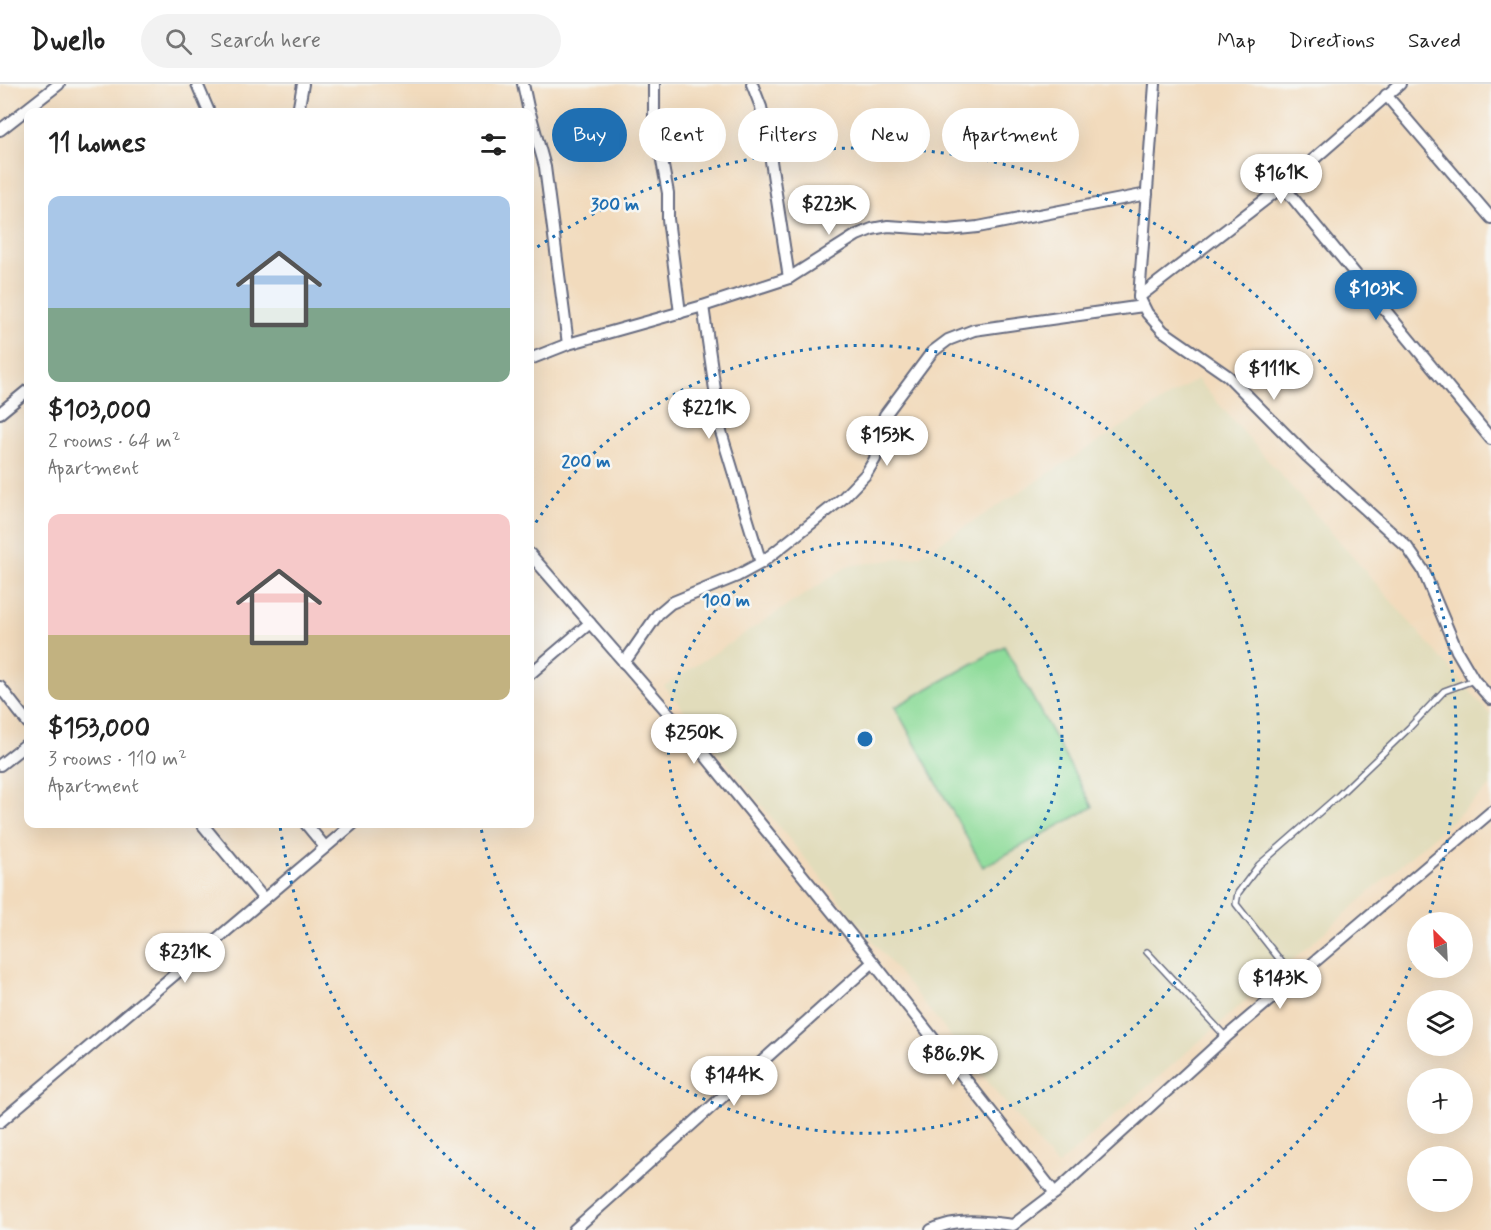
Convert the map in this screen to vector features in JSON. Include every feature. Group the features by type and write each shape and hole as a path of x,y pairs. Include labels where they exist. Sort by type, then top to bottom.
{"street":[{"path":"28,108 59,84"},
{"path":"197,84 207,108"},
{"path":"299,108 303,84"},
{"path":"523,84 528,108"},
{"path":"654,84 654,118 668,193 668,219 680,312"},
{"path":"752,84 761,108 769,148 789,279"},
{"path":"1155,84 1141,301 1147,313 1163,331 1228,376 1307,456 1407,547 1423,570 1457,651 1474,680 1491,699"},
{"path":"624,663 658,614 671,603 737,576 761,563 842,499 866,474 875,459 879,431 885,415 932,352 948,340 974,330 1141,301 1283,186 1400,84"},
{"path":"1386,95 1491,218"},
{"path":"0,130 24,111"},
{"path":"534,130 545,167 568,344"},
{"path":"1283,186 1491,439"},
{"path":"534,357 568,344 704,306 789,279 857,235 872,229 888,226 948,230 978,227 1147,194"},
{"path":"704,306 722,432 761,563"},
{"path":"0,413 24,393"},
{"path":"534,559 703,753 873,962 1054,1193"},
{"path":"534,671 590,623"},
{"path":"0,687 24,718"},
{"path":"0,765 24,746"},
{"path":"931,1230 940,1225 973,1220 1010,1227 1054,1193 1226,1037 1491,812"},
{"path":"205,828 264,898"},
{"path":"309,828 325,848"},
{"path":"0,1122 348,828"},
{"path":"574,1230 873,962"}],"lane":[{"path":"1295,979 1236,904 1242,886 1260,865 1346,788 1444,691 1474,680"},
{"path":"1147,952 1226,1037"}],"shaded area":[{"path":"1197,379 1491,715 1491,786 1057,1166 664,686 848,566 919,556"}],"green space":[{"path":"1004,646 1093,807 983,867 895,707"}]}
